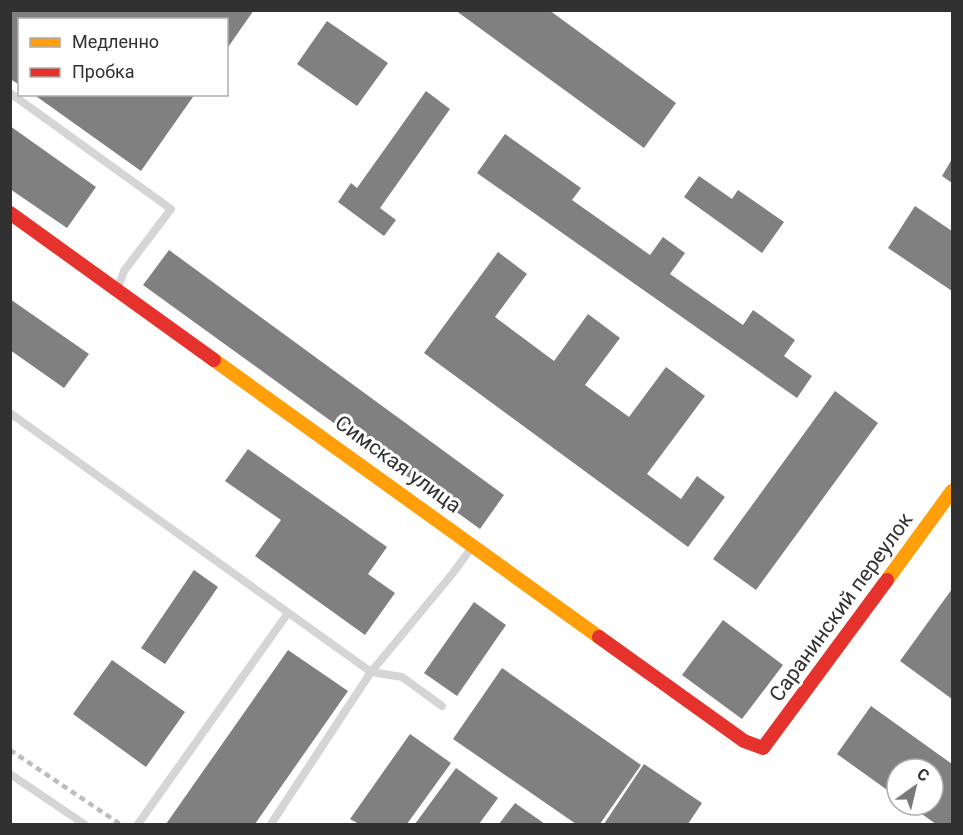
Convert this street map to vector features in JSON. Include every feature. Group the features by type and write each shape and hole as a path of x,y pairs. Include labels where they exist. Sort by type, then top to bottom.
{"street":[{"name":"Симская улица","path":"10,213 744,741 763,748"},
{"name":"Саранинский переулок","path":"763,748 952,491"}],"lane":[{"path":"10,93 171,209 124,271 118,289"},
{"path":"10,413 371,672 402,677 442,706"},
{"path":"271,825 371,672 474,545"},
{"path":"138,825 288,614"},
{"path":"10,774 84,825"}],"building":[{"path":"10,10 254,10 228,47 228,18 18,18 18,84 10,79"},
{"path":"455,10 549,10 676,103 644,148"},
{"path":"327,21 388,63 357,106 297,64"},
{"path":"426,91 450,109 380,208 396,220 384,236 338,202 351,183 357,188"},
{"path":"36,96 194,96 141,171"},
{"path":"10,126 96,187 67,228 10,189"},
{"path":"505,134 581,188 572,200 650,255 663,237 685,253 670,274 743,325 753,310 795,340 784,356 812,376 797,398 477,173"},
{"path":"952,159 952,183 942,176"},
{"path":"699,176 732,199 738,190 784,222 762,253 684,197"},
{"path":"915,206 952,231 952,291 888,248"},
{"path":"169,250 504,495 480,529 143,285"},
{"path":"498,252 527,274 495,317 554,361 588,314 620,338 585,385 629,417 666,367 705,396 647,474 681,499 697,476 725,497 688,547 424,353"},
{"path":"10,299 89,354 64,388 10,350"},
{"path":"835,391 878,423 756,590 713,559"},
{"path":"248,449 387,547 368,574 395,593 365,635 255,556 281,520 225,481"},
{"path":"194,570 218,587 165,664 141,648"},
{"path":"952,589 952,699 900,661"},
{"path":"474,602 506,625 457,696 424,673"},
{"path":"723,620 783,665 742,719 682,675"},
{"path":"288,650 348,691 255,824 166,824"},
{"path":"112,660 185,712 146,767 73,714"},
{"path":"502,668 641,765 600,824 576,824 453,739"},
{"path":"871,706 942,757 885,757 885,788 837,754"},
{"path":"410,734 451,763 407,824 359,824 350,819"},
{"path":"945,759 952,764 952,824 936,824 926,817 945,817"},
{"path":"644,764 702,803 688,824 604,824"},
{"path":"456,768 498,798 479,824 415,824"},
{"path":"515,803 545,824 499,824"}],"railway":[{"path":"10,750 120,824"}],"traffic: slow":[{"path":"214,360 599,637"},
{"path":"887,580 952,491"}],"traffic: jam":[{"path":"10,213 214,360"},
{"path":"599,637 744,741 763,748 887,580"}]}
